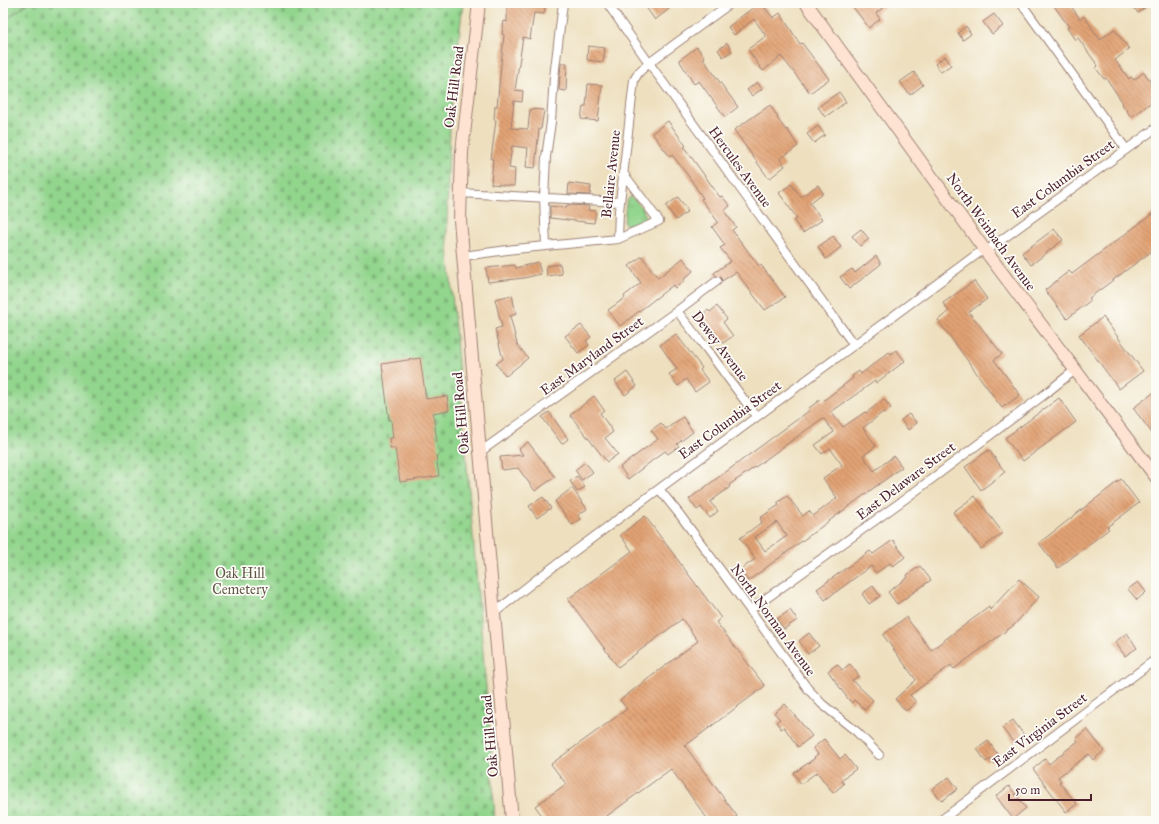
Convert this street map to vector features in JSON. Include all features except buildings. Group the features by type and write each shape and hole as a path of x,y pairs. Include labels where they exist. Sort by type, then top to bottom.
{"main road":[{"name":"Oak Hill Road","path":"479,3 464,128 460,220 512,821"},
{"name":"North Weinbach Avenue","path":"806,3 985,250 1156,477"}],"street":[{"path":"546,246 544,198 546,157 563,3"},
{"name":"Hercules Avenue","path":"607,3 649,64 854,345"},
{"name":"Bellaire Avenue","path":"462,256 618,239 620,202 634,80 639,72 649,64 731,3"},
{"path":"1021,3 1126,149"},
{"name":"East Columbia Street","path":"494,613 538,578 756,416 1156,128"},
{"path":"618,239 659,221 623,173"},
{"path":"460,193 620,202"},
{"name":"East Maryland Street","path":"480,452 718,281"},
{"name":"Dewey Avenue","path":"677,311 756,416"},
{"name":"East Delaware Street","path":"750,610 905,498 1075,370"},
{"name":"North Norman Avenue","path":"659,489 680,515 808,689 822,704 857,732 879,755"},
{"name":"East Virginia Street","path":"940,821 1156,659"}],"green space":[{"path":"3,3 28,3 3,22"},
{"name":"Oak Hill Cemetery","path":"28,3 463,3 451,108 447,235 490,733 495,821 3,821 3,22"},
{"path":"630,197 633,198 642,208 646,217 642,224 636,226 625,224 624,222 626,203"}]}
